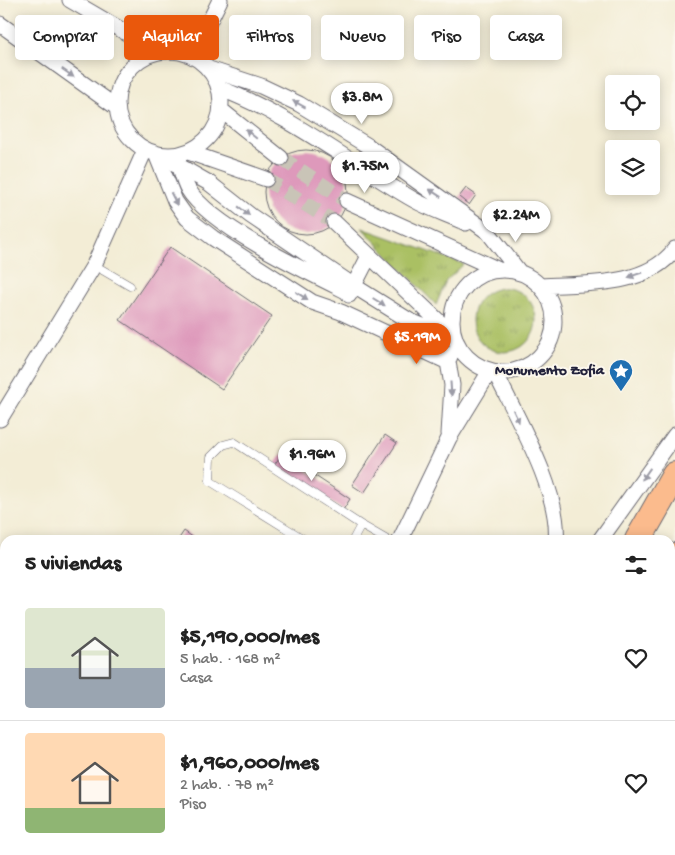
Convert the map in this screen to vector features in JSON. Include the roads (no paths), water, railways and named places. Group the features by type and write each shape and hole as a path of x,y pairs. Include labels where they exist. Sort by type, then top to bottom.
{"highway":[{"path":"641,535 675,475"}],"street":[{"path":"70,0 124,32"},
{"path":"212,15 220,0"},
{"path":"0,24 116,106"},
{"path":"139,60 127,71 119,85 116,106 118,118 128,137 209,183 352,290"},
{"path":"197,60 209,69 261,86 299,104 368,146 389,163 453,205 488,232 520,273 541,286 553,308 555,321 549,345 537,360 520,370 493,372 466,357 455,339 334,222"},
{"path":"154,153 179,154 188,152 206,139 213,131 221,110 219,88 209,69"},
{"path":"219,88 250,100 282,116 414,200 488,232"},
{"path":"221,110 281,158"},
{"path":"188,152 266,178"},
{"path":"0,419 94,265 154,153"},
{"path":"154,153 175,202 187,218 213,238 312,302 341,312 448,362"},
{"path":"180,167 187,188 198,202 234,230 410,321 455,339"},
{"path":"347,201 499,270 520,273"},
{"path":"541,286 629,278 655,268 675,250"},
{"path":"341,312 369,256"},
{"path":"449,438 452,395 448,362 455,339 452,315 458,296 471,281 489,272 499,270"},
{"path":"402,535 449,438 493,372"},
{"path":"493,372 550,491 556,514 556,535"},
{"path":"604,535 675,435"}],"lane":[{"path":"94,265 130,286"},
{"path":"297,535 210,481 211,457 223,445 234,442 361,526 378,535"},
{"path":"356,535 361,526"}],"tunnel":[{"path":"281,158 347,201"},
{"path":"266,179 334,222"}],"place":[{"name":"Monumento Zofia","path":"621,392"}]}
